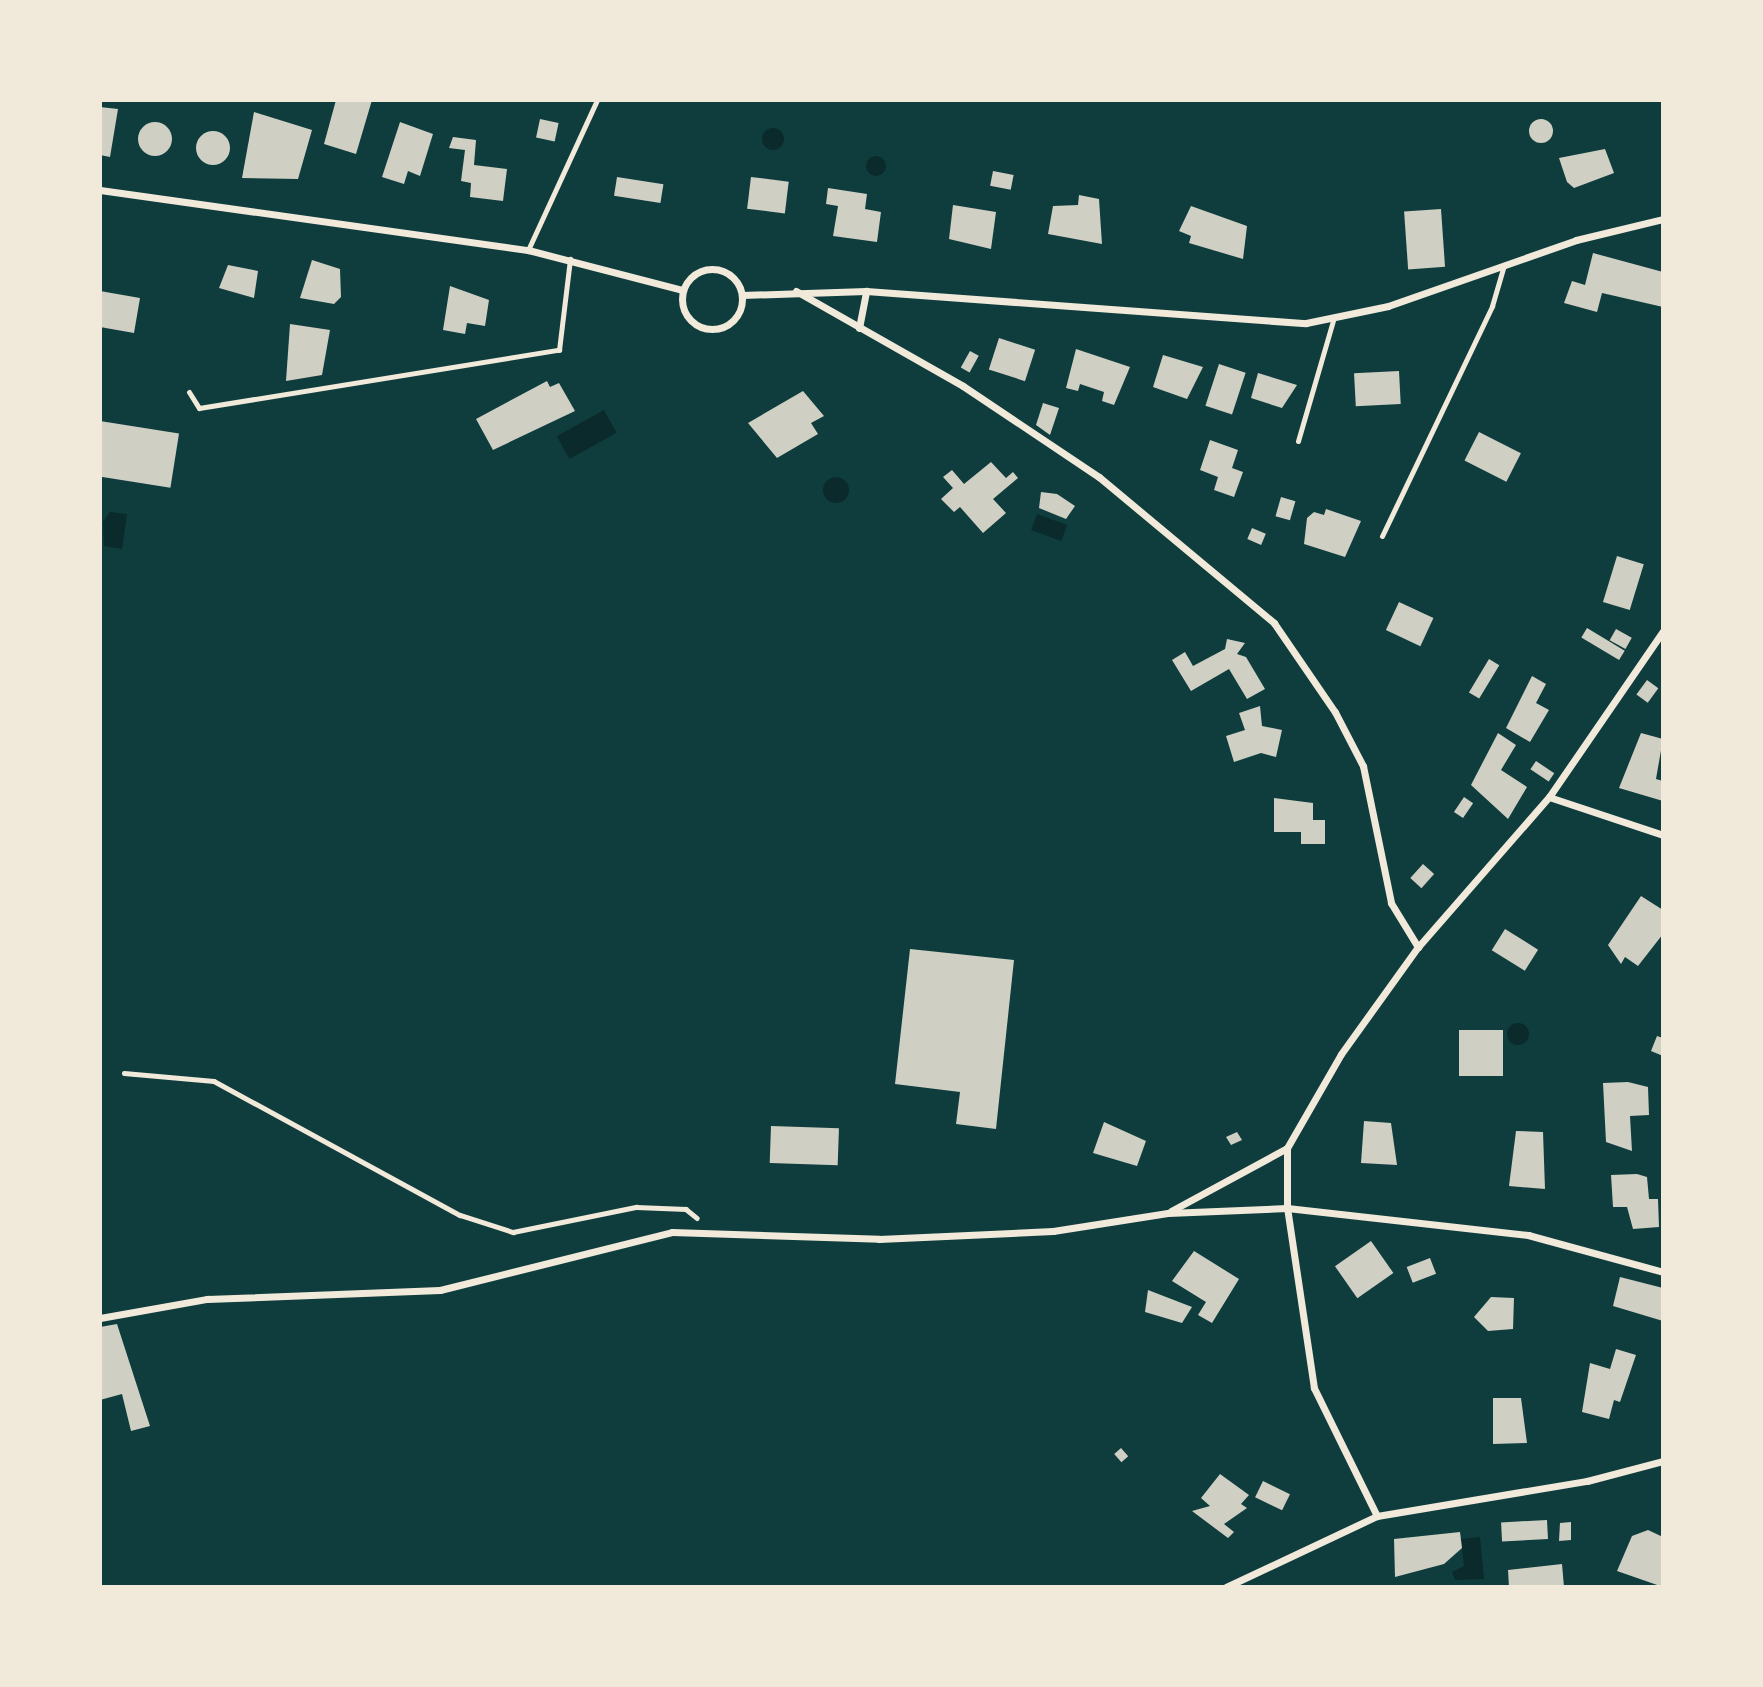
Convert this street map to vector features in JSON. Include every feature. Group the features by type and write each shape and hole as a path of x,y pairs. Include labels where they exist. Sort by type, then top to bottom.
{"street":[{"path":"100,190 528,250 683,290"},
{"path":"742,295 796,291 866,291 1231,320 1306,323 1335,317 1663,219"},
{"path":"714,269 733,277 742,295 732,321 714,329 689,318 683,290 695,274 714,269"},
{"path":"796,291 963,386 1099,477 1274,623 1363,765 1391,904 1418,947"},
{"path":"859,328 866,291"},
{"path":"1377,1516 1314,1388 1287,1208 1287,1148 1341,1054 1418,947 1549,797 1663,631"},
{"path":"1549,797 1663,835"},
{"path":"1168,1213 1287,1148"},
{"path":"100,1318 207,1299 440,1290 672,1232 879,1238 1053,1231 1168,1213 1287,1208 1528,1235 1663,1272"},
{"path":"1226,1587 1377,1516 1587,1481 1663,1461"}],"lane":[{"path":"528,250 597,100"},
{"path":"188,392 199,408 559,350 570,259"},
{"path":"1382,536 1492,306 1504,265"},
{"path":"1298,441 1335,317"}],"path":[{"path":"124,1073 214,1082 460,1215 513,1232 636,1207 686,1209 717,1234"}],"water":[{"path":"773,128 781,131 784,139 781,147 773,150 765,147 762,139 765,131"},
{"path":"872,156 880,156 886,166 880,176 872,176 866,170 866,162"},
{"path":"604,410 617,433 569,459 557,436"},
{"path":"836,477 845,481 849,490 845,499 836,503 827,499 823,490 827,481"},
{"path":"110,512 127,514 122,549 104,546 103,522"},
{"path":"1037,514 1067,525 1061,541 1031,530"},
{"path":"1518,1023 1526,1026 1529,1034 1526,1042 1518,1045 1510,1042 1507,1034 1510,1026"},
{"path":"1480,1537 1484,1579 1455,1580 1452,1572 1464,1566 1461,1539"}],"building":[{"path":"336,100 372,100 356,154 324,144"},
{"path":"100,107 118,109 110,157 100,155"},
{"path":"254,112 312,130 298,179 242,178"},
{"path":"540,119 559,123 555,142 536,138"},
{"path":"1541,119 1552,126 1553,131 1546,142 1541,143 1530,136 1529,131 1536,120"},
{"path":"155,122 167,127 172,139 167,151 155,156 143,151 138,139 143,127"},
{"path":"400,122 433,134 420,176 408,171 404,184 382,177"},
{"path":"213,131 225,136 230,148 225,160 213,165 201,160 196,148 201,136"},
{"path":"453,137 476,140 474,165 507,169 503,201 470,197 471,183 461,181 465,150 449,148"},
{"path":"1605,149 1614,173 1574,188 1567,182 1559,158"},
{"path":"993,171 1014,175 1011,190 990,186"},
{"path":"617,177 663,184 660,203 614,196"},
{"path":"751,177 789,182 785,213 747,209"},
{"path":"828,188 867,194 865,209 881,212 877,242 833,236 838,206 826,204"},
{"path":"1079,195 1099,199 1102,244 1048,234 1053,206 1078,205"},
{"path":"953,205 996,212 991,249 949,239"},
{"path":"1191,206 1247,226 1243,259 1189,243 1191,236 1179,231"},
{"path":"1441,209 1445,267 1408,269 1404,212"},
{"path":"1593,253 1663,272 1663,307 1602,293 1597,312 1564,303 1572,281 1585,285"},
{"path":"312,260 340,269 341,297 334,304 300,298"},
{"path":"228,265 258,271 254,298 219,288"},
{"path":"450,286 489,300 485,326 467,323 465,334 443,330"},
{"path":"100,291 140,298 134,333 100,327"},
{"path":"290,324 330,330 322,375 286,381"},
{"path":"999,338 1035,350 1025,381 989,369"},
{"path":"1076,349 1130,367 1114,405 1102,401 1104,392 1080,384 1078,391 1066,388"},
{"path":"970,351 979,356 970,372 961,368"},
{"path":"1163,355 1203,367 1187,399 1153,387"},
{"path":"1219,364 1246,373 1232,414 1205,406"},
{"path":"1399,371 1401,404 1356,406 1354,373"},
{"path":"1258,373 1297,385 1282,408 1251,398"},
{"path":"547,381 550,387 559,383 575,411 493,450 476,419"},
{"path":"803,391 824,416 811,423 818,434 777,458 748,423"},
{"path":"1043,403 1059,408 1050,435 1036,425"},
{"path":"100,421 179,434 170,488 100,477"},
{"path":"1479,432 1521,453 1506,482 1464,461"},
{"path":"1210,440 1238,450 1232,468 1243,472 1234,497 1214,490 1218,477 1200,470"},
{"path":"991,462 1006,478 1013,472 1018,478 993,499 1006,513 983,533 960,507 954,512 941,499 953,488 943,477 952,470 964,484"},
{"path":"1041,492 1057,494 1075,506 1066,519 1039,508"},
{"path":"1281,497 1295,501 1290,520 1275,516"},
{"path":"1326,509 1361,521 1345,557 1304,544 1307,518 1314,512 1324,515"},
{"path":"1252,528 1266,534 1261,545 1247,539"},
{"path":"1617,556 1644,564 1630,610 1603,602"},
{"path":"1399,602 1433,618 1420,646 1386,630"},
{"path":"1587,628 1625,651 1619,660 1581,637"},
{"path":"1616,629 1632,638 1625,649 1610,640"},
{"path":"1227,639 1245,643 1237,654 1246,657 1265,689 1247,699 1229,669 1191,691 1172,660 1185,652 1193,666 1225,649"},
{"path":"1489,659 1499,665 1479,699 1469,692"},
{"path":"1532,676 1546,684 1536,703 1549,710 1530,742 1506,728"},
{"path":"1647,680 1658,688 1648,703 1636,695"},
{"path":"1260,706 1262,726 1282,730 1276,757 1261,753 1234,762 1226,736 1245,730 1239,713"},
{"path":"1498,733 1516,745 1501,770 1527,787 1508,819 1471,785"},
{"path":"1641,733 1663,739 1656,779 1663,781 1663,801 1619,788"},
{"path":"1536,761 1554,773 1549,782 1530,769"},
{"path":"1464,797 1473,803 1463,818 1454,812"},
{"path":"1274,798 1313,803 1313,820 1325,820 1325,844 1301,844 1301,832 1274,832"},
{"path":"1423,864 1434,874 1421,888 1410,878"},
{"path":"1641,896 1663,910 1663,934 1638,966 1625,957 1621,964 1608,945"},
{"path":"1505,929 1538,950 1525,971 1492,950"},
{"path":"910,949 1014,960 996,1129 956,1124 960,1092 895,1084"},
{"path":"1459,1030 1503,1030 1503,1076 1459,1076"},
{"path":"1657,1036 1663,1038 1663,1056 1651,1051"},
{"path":"1628,1082 1648,1087 1649,1115 1630,1116 1632,1151 1606,1142 1603,1083"},
{"path":"1364,1121 1391,1123 1397,1165 1361,1163"},
{"path":"1104,1122 1146,1141 1137,1166 1093,1153"},
{"path":"771,1126 839,1128 838,1165 770,1163"},
{"path":"1516,1131 1543,1132 1545,1189 1509,1186"},
{"path":"1237,1132 1242,1140 1231,1145 1226,1137"},
{"path":"1637,1174 1647,1177 1649,1199 1658,1199 1659,1227 1633,1229 1627,1207 1613,1207 1611,1175"},
{"path":"1371,1241 1393,1273 1357,1298 1335,1266"},
{"path":"1194,1251 1239,1279 1212,1323 1198,1315 1206,1302 1172,1281"},
{"path":"1430,1258 1436,1274 1413,1283 1407,1267"},
{"path":"1620,1277 1663,1288 1663,1321 1613,1306"},
{"path":"1148,1290 1192,1307 1182,1323 1145,1312"},
{"path":"1491,1297 1514,1298 1513,1329 1488,1331 1474,1317"},
{"path":"117,1324 150,1426 131,1431 122,1394 100,1400 100,1327"},
{"path":"1616,1349 1636,1355 1620,1402 1614,1400 1609,1419 1582,1412 1590,1363 1610,1369"},
{"path":"1493,1398 1521,1398 1527,1443 1493,1444"},
{"path":"1121,1448 1128,1456 1121,1462 1114,1454"},
{"path":"1220,1474 1249,1495 1241,1504 1247,1508 1224,1524 1234,1532 1228,1538 1192,1511 1210,1506 1201,1498"},
{"path":"1263,1481 1290,1494 1282,1510 1255,1497"},
{"path":"1547,1520 1548,1539 1502,1541 1501,1522"},
{"path":"1571,1522 1571,1540 1559,1541 1560,1523"},
{"path":"1648,1530 1663,1537 1663,1587 1617,1571 1632,1536"},
{"path":"1460,1532 1462,1548 1444,1564 1395,1577 1394,1539"},
{"path":"1562,1564 1564,1587 1509,1587 1508,1570"}]}
